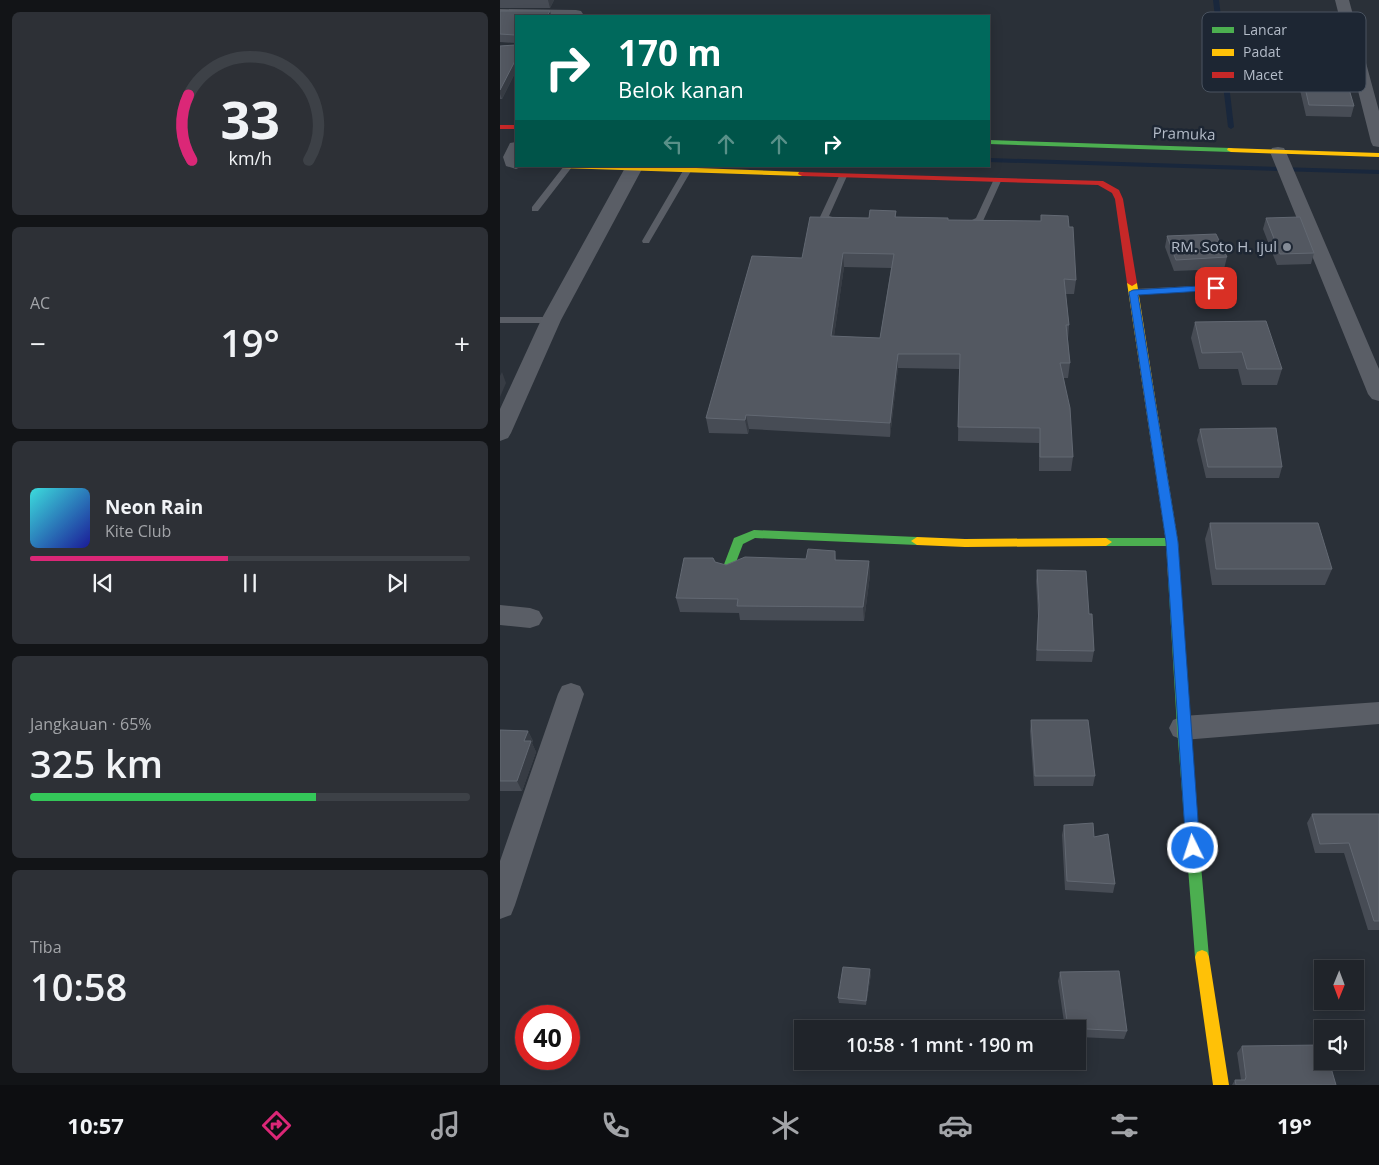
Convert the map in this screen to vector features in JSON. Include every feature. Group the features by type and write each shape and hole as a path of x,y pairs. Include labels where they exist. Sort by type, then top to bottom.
{"street":[{"path":"500,13 575,15 584,0"},
{"path":"1366,92 1379,142"},
{"path":"500,127 515,127"},
{"name":"Pramuka","path":"990,142 1284,167 1379,155"},
{"path":"515,149 511,157 512,162 515,164"},
{"path":"590,167 997,181 1082,181 1110,187 1116,192 1119,199 1172,542 1183,728 1201,947 1221,1085"},
{"path":"1284,167 1379,394"},
{"path":"500,433 551,320 633,169"},
{"path":"729,567 737,542 746,534 763,532 965,543 1172,542"},
{"path":"500,615 530,618"},
{"path":"500,905 572,694"},
{"path":"1183,728 1379,713"}],"lane":[{"path":"535,209 567,167"},
{"path":"646,241 687,171"},
{"path":"843,176 824,217 830,220 849,220"},
{"path":"954,222 973,223 980,219 997,181"},
{"path":"1133,292 1216,288"},
{"path":"500,320 551,320"}],"building":[{"path":"500,11 550,11 548,15 515,15 515,35 500,34"},
{"path":"515,45 515,61 500,90 500,46"},
{"path":"1306,92 1350,92 1354,106 1309,105"},
{"path":"870,210 896,211 895,217 948,218 948,220 1041,221 1041,215 1068,216 1069,227 1073,227 1076,280 1064,279 1069,325 1066,325 1070,363 1060,363 1070,408 1073,457 1040,457 1040,428 958,427 960,354 898,354 890,423 746,415 745,420 706,418 752,256 802,258 810,217 869,218","holes":["843,253 894,254 880,338 831,336"]},
{"path":"1300,217 1314,253 1280,254 1266,218"},
{"path":"1216,234 1227,257 1176,260 1167,236"},
{"path":"1266,321 1282,369 1247,369 1242,352 1202,353 1195,322"},
{"path":"1276,428 1282,467 1208,467 1200,429"},
{"path":"1210,523 1318,523 1332,569 1216,569"},
{"path":"808,549 835,551 835,560 869,561 863,607 737,606 738,599 676,598 684,558 713,558 715,562 726,565 745,557 806,559"},
{"path":"1037,570 1086,571 1089,614 1092,614 1094,651 1037,650 1039,605"},
{"path":"1031,720 1088,720 1095,776 1035,776"},
{"path":"500,730 528,731 524,741 531,741 517,781 500,781"},
{"path":"1312,814 1379,814 1379,921 1374,921 1349,843 1320,844"},
{"path":"1093,823 1094,837 1108,834 1115,884 1067,881 1064,825"},
{"path":"843,967 870,969 866,1001 838,998"},
{"path":"1119,971 1127,1031 1086,1029 1086,1020 1067,1020 1060,972"},
{"path":"1314,1045 1314,1070 1332,1070 1336,1085 1236,1085 1235,1080 1245,1080 1246,1077 1242,1046"}],"waterway":[{"path":"1216,0 1217,12"},
{"path":"1227,92 1231,127"},
{"path":"990,160 1379,172"}],"traffic: fast":[{"path":"990,142 1231,150"},
{"path":"729,567 738,541 754,534 917,541"},
{"path":"1106,542 1172,542"},
{"path":"1174,577 1183,728 1202,957"}],"traffic: slow":[{"path":"1231,150 1379,155"},
{"path":"591,167 802,174"},
{"path":"1132,283 1172,542 1174,577"},
{"path":"917,541 965,543 1106,542"},
{"path":"1202,957 1221,1085"}],"traffic: jam":[{"path":"500,127 515,127"},
{"path":"802,174 1100,183 1116,192 1119,199 1132,283"}],"place":[{"name":"RM. Soto H. Ijul","path":"1287,247"}],"route":[{"path":"1193,848 1183,728 1172,542 1133,292 1216,288"}]}
